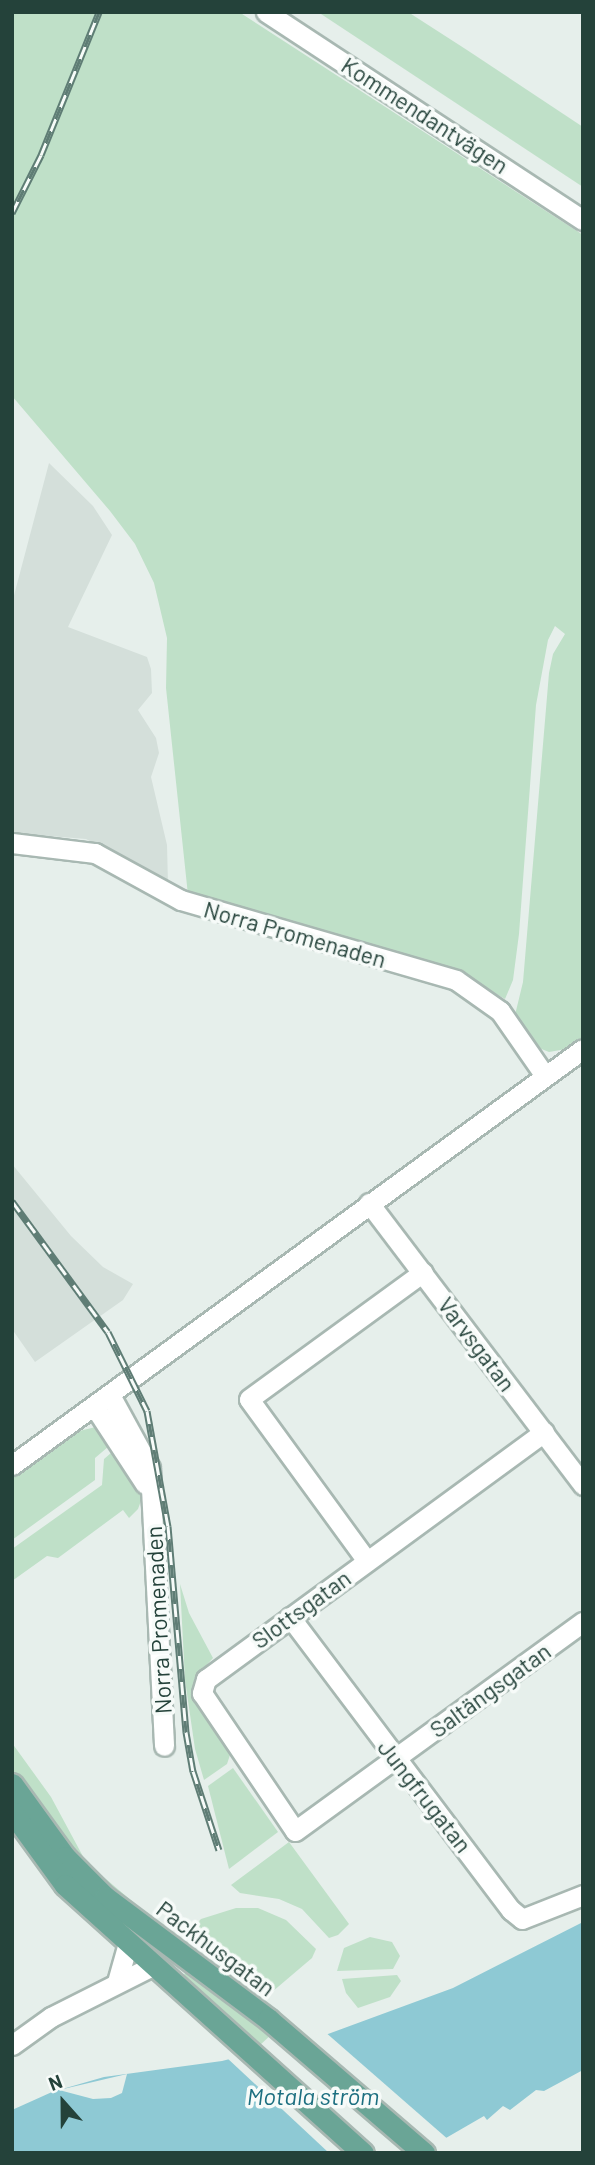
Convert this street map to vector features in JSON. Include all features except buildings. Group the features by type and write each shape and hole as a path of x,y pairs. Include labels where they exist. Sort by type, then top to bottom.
{"main road":[{"name":"Packhusgatan","path":"12,1784 65,1857 105,1897 293,2039 409,2145 424,2153"},
{"path":"12,1812 65,1885 253,2050 357,2150"}],"street":[{"name":"Kommendantvägen","path":"265,12 583,220"},
{"name":"Norra Promenaden","path":"12,843 95,853 181,900 456,980 500,1011 545,1076"},
{"path":"12,1465 583,1049"},
{"name":"Varvsgatan","path":"369,1203 583,1485"},
{"path":"367,1561 249,1399 423,1272"},
{"name":"Norra Promenaden","path":"102,1401 150,1494 164,1746"},
{"name":"Slottsgatan","path":"295,1831 202,1693 206,1679 544,1433"},
{"name":"Jungfrugatan","path":"290,1617 482,1869 488,1884 522,1919 583,1895"},
{"name":"Saltängsgatan","path":"295,1831 583,1622"},
{"path":"117,1982 128,1943"},
{"path":"12,2045 51,2017 154,1965"}],"shaded area":[{"path":"49,463 93,506 112,535 68,627 147,657 151,669 152,693 138,710 156,738 159,753 151,777 167,845 168,884 86,839 12,833 12,603"},
{"path":"12,1164 71,1236 103,1267 133,1284 123,1300 35,1362 12,1329"}],"green space":[{"path":"12,12 239,12 583,235 583,1037 566,1049 549,1052 539,1048 515,1015 523,982 549,673 553,654 565,634 555,626 548,640 536,705 519,934 513,980 505,999 462,974 188,895 166,688 167,638 154,583 135,544 110,511 12,396"},
{"path":"318,12 408,12 467,50 583,127 583,187"},
{"path":"100,1426 115,1441 95,1458 95,1480 12,1540 12,1477 75,1432"},
{"path":"118,1447 137,1482 142,1498 138,1509 129,1518 123,1510 58,1558 47,1556 12,1581 12,1549 102,1485 104,1459"},
{"path":"180,1584 189,1613 213,1658 194,1679 194,1695 230,1755 227,1764 204,1780 195,1749 185,1680"},
{"path":"12,1743 51,1797 86,1862 167,1931 117,1898 59,1836 12,1772"},
{"path":"233,1768 278,1832 229,1869 208,1786"},
{"path":"289,1842 349,1924 338,1935 329,1938 302,1909 279,1899 240,1893 231,1885"},
{"path":"236,1908 258,1908 286,1920 316,1949 312,1958 272,1992 190,1931 201,1919"},
{"path":"370,1937 392,1942 400,1956 393,1969 337,1971 344,1948"},
{"path":"187,1970 273,2033 259,2046 182,1978"},
{"path":"397,1975 401,1981 390,1997 358,2008 346,1993 342,1979"}],"water":[{"name":"Motala ström","path":"583,1922 583,2070 544,2091 536,2090 510,2110 503,2106 487,2120 484,2116 420,2153 12,2153 12,2110 52,2092 104,2077 222,2061 328,2034 453,1988"}],"pier":[{"path":"324,2031 450,2141 427,2153 329,2153 226,2057"},
{"path":"127,2074 122,2093 111,2098 93,2099 59,2090"}],"railway":[{"path":"12,213 41,155 99,12"},
{"path":"12,1201 108,1332 147,1411 168,1526 186,1732 193,1771 219,1850"}]}
